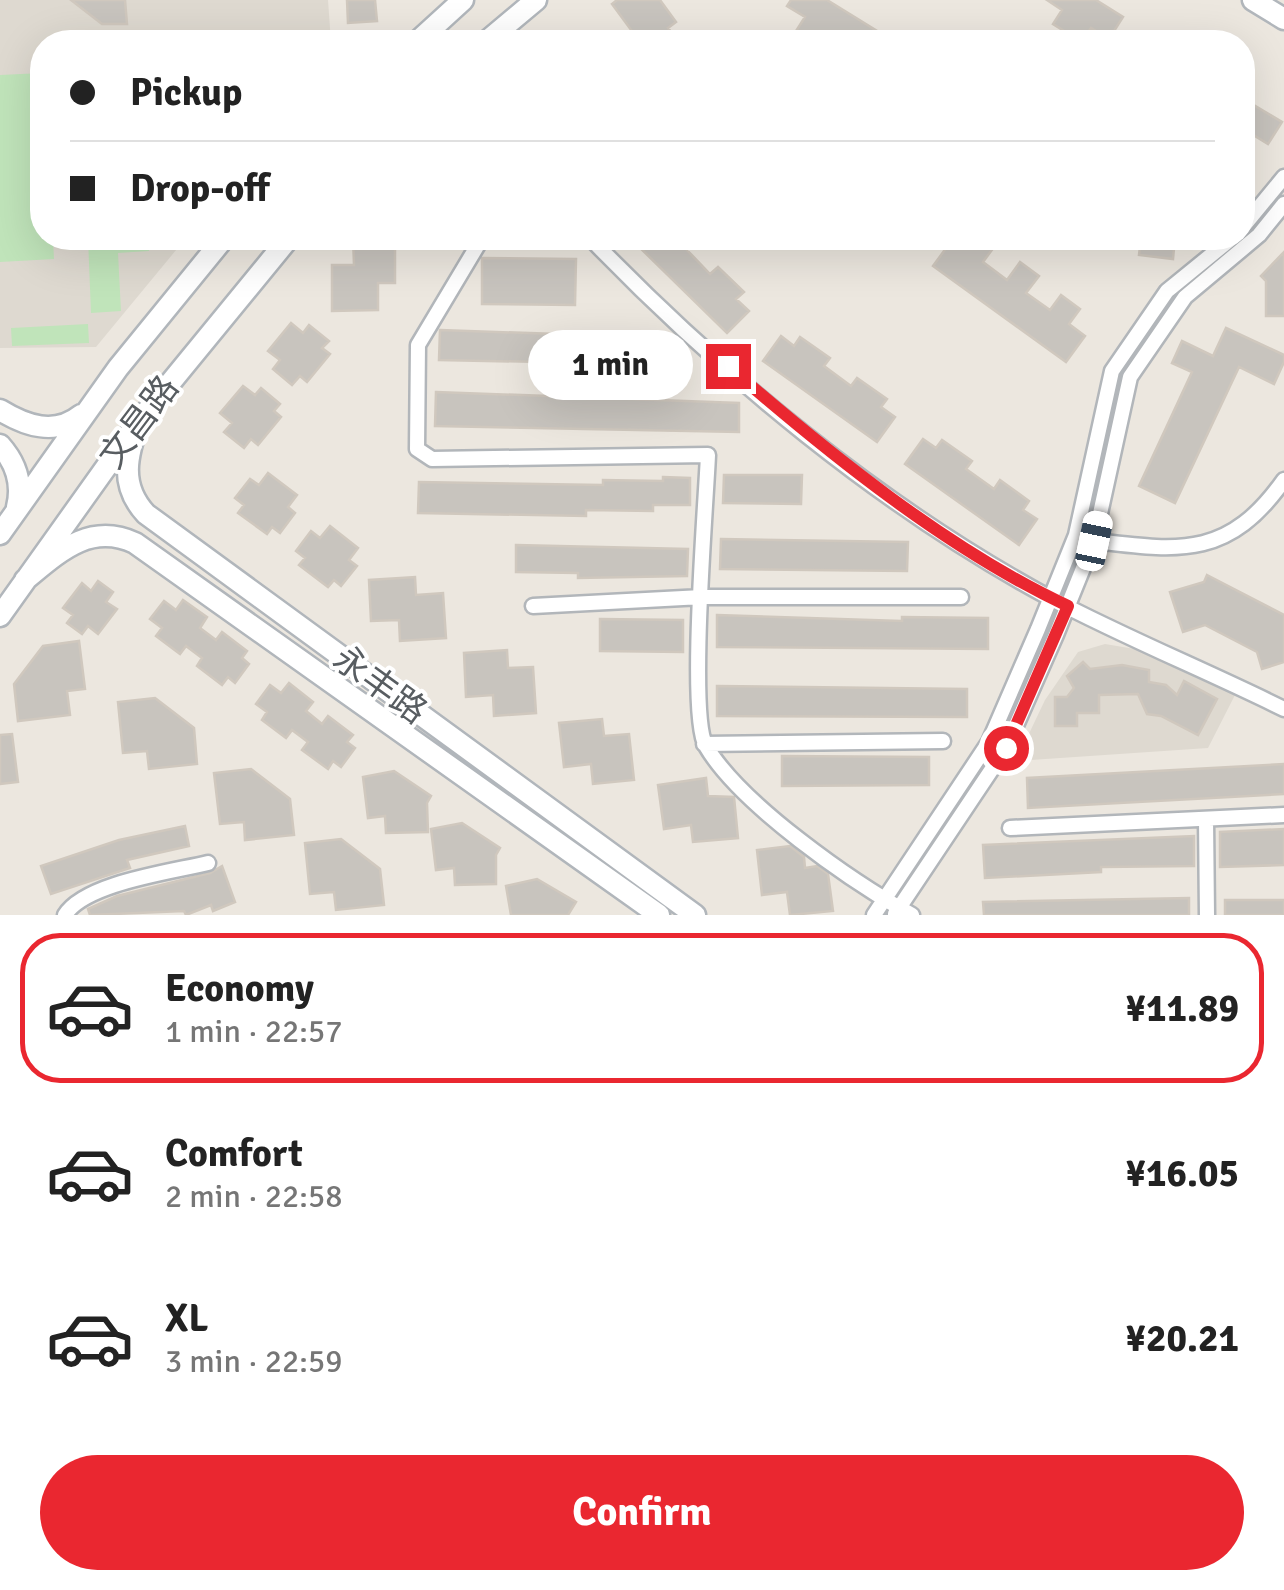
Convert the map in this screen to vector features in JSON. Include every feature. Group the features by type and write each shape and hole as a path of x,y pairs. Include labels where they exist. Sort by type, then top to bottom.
{"street":[{"path":"500,30 536,0"},
{"path":"1253,0 1284,19"},
{"path":"429,30 459,1"},
{"path":"1255,212 1284,177"},
{"path":"1255,239 1284,204"},
{"name":"文昌路","path":"5,528 154,320 214,250"},
{"name":"文昌路","path":"0,616 139,421 278,250"},
{"path":"475,250 418,345 417,450 432,459 708,455 698,700 704,744 769,818 902,913 1006,748 1068,606 1094,541 1130,377 1157,331 1185,297 1241,250"},
{"path":"603,250 817,444 975,553 1051,598 1284,709"},
{"path":"874,915 989,742 1076,535 1112,371 1167,291 1217,250"},
{"path":"0,410 26,424 55,427 77,419 93,403"},
{"name":"永丰路","path":"139,421 127,471 132,495 146,514 695,915"},
{"path":"0,445 14,464 19,480 18,505 5,528"},
{"path":"1094,541 1168,550 1207,544 1260,514 1284,480"},
{"name":"永丰路","path":"25,580 58,552 87,537 113,535 135,542 659,915"},
{"path":"534,606 702,597 962,597"},
{"path":"704,744 943,741"},
{"path":"1010,828 1284,815"},
{"path":"1206,819 1207,915"},
{"path":"65,915 75,902 119,885 208,863"}],"shaded area":[{"path":"0,0 328,0 330,30 30,30 30,250 176,250 96,347 0,348"},
{"path":"1105,644 1135,649 1235,695 1208,748 1016,761 1045,700 1078,652"}],"green space":[{"path":"30,74 30,250 54,250 54,259 0,262 0,75"},
{"path":"88,250 149,250 118,253 121,311 91,313"},
{"path":"88,324 89,343 12,346 11,328"}],"building":[{"path":"71,0 125,0 127,24 102,24"},
{"path":"347,0 375,0 377,21 348,23"},
{"path":"617,0 660,0 676,22 670,30 631,30 612,4"},
{"path":"791,0 827,0 876,30 797,30 805,17 787,6"},
{"path":"1047,0 1096,0 1123,17 1115,30 1063,30 1053,24 1062,10"},
{"path":"1255,106 1282,122 1268,144 1255,136"},
{"path":"353,250 395,250 395,283 378,283 378,310 332,311 332,265 354,265"},
{"path":"642,250 687,250 710,274 718,267 744,292 736,299 749,311 727,333"},
{"path":"945,250 992,250 983,262 1007,280 1020,262 1039,276 1026,293 1050,310 1061,295 1080,309 1069,324 1085,336 1066,362 933,266"},
{"path":"1140,250 1174,250 1173,259 1139,255"},
{"path":"1284,252 1284,316 1266,316 1266,281 1261,276"},
{"path":"482,258 576,259 575,305 482,304"},
{"path":"291,323 303,333 309,325 329,341 322,348 330,354 307,382 300,376 292,385 273,369 280,360 268,351"},
{"path":"1226,328 1284,355 1284,362 1274,384 1239,367 1175,503 1139,486 1192,372 1172,363 1182,341 1213,356"},
{"path":"440,330 644,337 644,364 439,360"},
{"path":"781,336 794,346 800,337 830,358 824,366 851,386 857,378 887,399 881,407 895,417 877,442 763,361"},
{"path":"243,386 255,395 261,388 280,404 274,411 281,417 258,445 251,439 244,448 224,432 232,423 220,413"},
{"path":"436,392 739,403 739,432 435,426"},
{"path":"923,439 936,448 942,440 972,461 966,469 994,489 1000,480 1029,501 1023,510 1037,519 1019,545 905,464"},
{"path":"268,473 297,495 288,507 295,513 280,533 272,527 267,534 238,513 244,505 235,498 250,479 259,485"},
{"path":"724,475 802,475 801,504 723,503"},
{"path":"663,477 690,478 690,505 653,505 653,511 586,510 586,516 418,513 419,482 603,485 603,480 663,481"},
{"path":"330,526 358,548 349,560 357,566 341,586 334,580 328,587 299,565 305,558 296,551 311,531 320,538"},
{"path":"721,539 908,542 907,571 720,569"},
{"path":"516,545 688,549 687,576 578,578 578,573 516,572"},
{"path":"1207,575 1284,615 1284,662 1262,669 1257,652 1205,625 1183,632 1170,592 1204,582"},
{"path":"415,577 416,595 443,593 446,638 400,641 399,620 371,621 369,580"},
{"path":"98,581 113,592 106,602 117,609 98,634 88,626 82,634 67,623 73,615 63,608 82,583 91,591"},
{"path":"183,600 207,617 200,628 216,640 222,632 247,651 242,658 249,664 235,683 228,677 222,685 197,666 202,658 186,646 180,654 156,636 162,628 150,619 164,601 176,610"},
{"path":"717,615 902,621 902,617 988,618 988,649 717,647"},
{"path":"600,619 683,620 683,652 600,651"},
{"path":"79,641 85,689 67,691 70,715 18,721 14,684 43,646"},
{"path":"507,650 508,668 533,667 536,713 494,716 493,695 466,697 464,653"},
{"path":"1083,662 1090,669 1122,665 1149,670 1149,682 1166,685 1177,695 1184,681 1217,699 1198,735 1161,716 1147,714 1138,694 1099,695 1099,713 1077,713 1077,726 1055,726 1055,697 1067,697 1074,688 1067,676"},
{"path":"289,683 313,702 306,711 322,724 328,716 353,735 347,742 355,748 341,767 333,761 328,769 302,750 308,742 292,730 286,738 262,720 267,712 256,704 270,685 281,693"},
{"path":"717,686 967,689 967,717 717,716"},
{"path":"155,698 194,728 197,764 149,769 147,751 123,753 118,702"},
{"path":"602,719 604,736 629,734 634,780 593,784 591,764 564,767 559,723"},
{"path":"12,734 18,782 0,784 0,735"},
{"path":"782,756 929,757 929,785 782,786"},
{"path":"1284,764 1284,794 1028,808 1027,778"},
{"path":"251,769 290,799 294,835 245,840 244,822 220,824 214,773"},
{"path":"394,771 431,796 427,803 428,832 386,833 385,816 368,818 363,777"},
{"path":"706,778 708,796 734,797 738,838 693,842 691,825 664,829 658,785"},
{"path":"462,823 500,848 496,855 496,884 455,885 454,868 436,870 431,829"},
{"path":"185,826 189,846 127,860 130,868 51,894 41,866 119,840"},
{"path":"1284,829 1284,865 1220,867 1220,832"},
{"path":"1194,836 1194,866 1101,867 1101,872 985,878 983,845"},
{"path":"341,839 380,869 384,905 336,910 334,892 310,894 305,843"},
{"path":"790,846 804,857 805,868 817,866 828,874 833,911 790,915 787,892 762,895 757,850"},
{"path":"222,866 235,902 213,911 211,905 186,915 184,911 90,915 88,909 117,896 210,873"},
{"path":"537,879 576,902 568,915 511,915 506,886"},
{"path":"1189,898 1189,915 984,915 983,902"},
{"path":"1225,900 1284,900 1284,915 1225,915"}],"route":[{"path":"728,366 817,444 975,553 1068,606 1006,748"}]}
